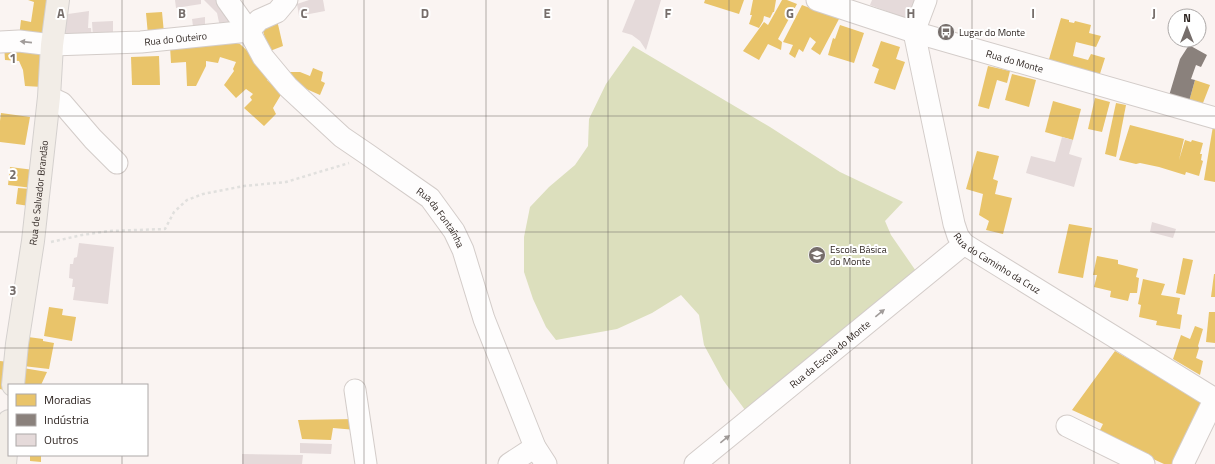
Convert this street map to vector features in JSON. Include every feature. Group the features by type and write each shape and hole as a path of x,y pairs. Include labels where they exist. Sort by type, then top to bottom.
{"main road":[{"name":"Rua de Salvador Brandão","path":"12,384 32,241 49,97 52,45 58,0"},
{"path":"5,464 8,432"}],"street":[{"name":"Rua da Fontaínha","path":"228,0 263,57 288,87 342,137 430,198 454,231 463,250 484,319 540,455"},
{"path":"249,32 259,20 277,12 287,0"},
{"name":"Rua do Monte","path":"817,0 914,32 1215,118"},
{"path":"914,32 926,0"},
{"name":"Rua do Outeiro","path":"0,42 19,41 52,45 141,42 249,32"},
{"name":"Rua do Caminho da Cruz","path":"914,32 955,231 964,244 1215,399"},
{"path":"49,97 62,103 93,139 117,163"},
{"name":"Rua da Escola do Monte","path":"695,464 964,244"},
{"path":"355,390 366,464"},
{"path":"1183,464 1215,399"},
{"path":"1067,426 1144,464"},
{"path":"509,464 540,455"}],"path":[{"path":"32,241 42,244 82,235 110,231 165,229 174,212 187,200 203,194 244,186 286,182 361,159 367,154"}],"green space":[{"path":"633,46 770,127 840,172 903,202 885,221 891,235 918,274 748,414 723,380 704,345 699,315 681,295 652,313 617,329 556,340 546,327 533,299 524,272 524,237 530,207 549,187 575,165 588,146 589,119 606,84"}],"building: Moradias":[{"path":"28,0 50,0 46,41 19,37 21,20 31,22 34,2"},
{"path":"705,0 744,0 739,14 704,3"},
{"path":"753,0 776,0 774,12 770,18 764,16 759,28 749,24 752,15 750,15"},
{"path":"782,0 787,0 797,4 778,39 782,42 781,50 768,44 759,60 743,51 764,22 768,25"},
{"path":"802,5 839,19 820,55 811,49 816,42 810,37 803,52 799,49 795,58 789,54 793,45 783,42"},
{"path":"162,12 164,33 148,35 146,13"},
{"path":"1061,18 1069,20 1069,22 1074,23 1075,21 1091,25 1089,33 1101,36 1096,47 1076,42 1073,56 1088,60 1091,54 1105,58 1098,80 1047,66"},
{"path":"277,20 283,46 270,51 261,24"},
{"path":"840,25 864,33 854,63 828,55 833,38 835,39"},
{"path":"881,41 900,47 896,59 905,62 895,90 874,83 879,69 872,66"},
{"path":"240,44 272,74 267,80 282,93 273,108 276,114 264,126 244,108 252,100 250,97 253,94 246,89 236,98 224,85 234,71 233,69 236,62 220,57 218,63 206,61 206,66 196,86 187,86 186,62 171,63 170,46"},
{"path":"4,45 46,49 43,87 25,86 23,70 19,61 5,60"},
{"path":"159,56 160,85 132,85 131,57"},
{"path":"988,66 1010,71 1007,83 997,80 989,109 978,106"},
{"path":"313,68 323,72 321,81 325,83 320,95 295,84 283,72 300,72 310,76"},
{"path":"1012,74 1036,80 1029,107 1005,100"},
{"path":"1195,80 1210,85 1201,108 1188,105"},
{"path":"1095,98 1110,102 1102,132 1088,129"},
{"path":"1053,101 1081,109 1073,140 1045,132"},
{"path":"1116,103 1126,105 1116,157 1105,154"},
{"path":"1,113 30,117 25,145 0,142"},
{"path":"1130,125 1184,139 1179,160 1185,140 1203,143 1200,154 1202,154 1201,160 1203,161 1199,176 1186,172 1185,175 1159,167 1119,160"},
{"path":"1213,126 1215,126 1215,182 1204,180"},
{"path":"977,151 999,156 993,179 998,181 995,194 1012,198 1003,234 986,230 989,221 979,215 983,194 966,189"},
{"path":"10,167 34,170 32,188 8,185"},
{"path":"18,188 31,189 29,206 16,204"},
{"path":"1069,224 1092,228 1083,278 1058,273"},
{"path":"1097,256 1118,260 1118,264 1138,269 1136,277 1139,278 1137,293 1130,293 1128,301 1110,297 1111,291 1094,287 1097,275 1093,275"},
{"path":"1183,258 1193,260 1185,295 1176,293"},
{"path":"1214,274 1215,297 1211,297"},
{"path":"1143,279 1165,284 1161,295 1180,298 1177,314 1182,315 1180,329 1156,325 1157,321 1139,317 1141,305 1138,304"},
{"path":"49,307 63,309 62,315 76,317 72,341 44,336"},
{"path":"1209,312 1215,312 1215,343 1206,342"},
{"path":"1195,326 1203,329 1196,358 1203,361 1200,375 1173,359 1181,335 1190,339"},
{"path":"28,337 43,339 43,341 54,343 49,369 23,366"},
{"path":"1115,351 1202,401 1174,464 1164,464 1151,458 1100,430 1103,424 1072,410"},
{"path":"0,361 9,362 4,390 0,389"},
{"path":"23,368 47,372 41,384 16,384"},
{"path":"356,419 356,430 333,428 331,440 302,439 298,420"},
{"path":"30,456 41,456 41,462 30,461"}],"building: Indústria":[{"path":"1187,48 1194,48 1207,55 1201,67 1196,65 1191,79 1195,80 1188,105 1168,99 1180,59"}],"building: Outros":[{"path":"175,0 201,0 201,4 176,8"},
{"path":"204,0 224,0 234,24 220,27 217,13"},
{"path":"309,0 323,0 325,11 299,16 297,4"},
{"path":"635,0 661,0 646,50 640,41 632,35 622,32"},
{"path":"872,0 917,0 908,19 870,5"},
{"path":"89,11 88,28 91,28 92,39 59,42 61,15"},
{"path":"205,17 205,24 193,26 192,19"},
{"path":"113,21 113,37 93,38 92,22"},
{"path":"1062,137 1073,140 1069,154 1082,158 1074,187 1026,173 1031,156 1055,162"},
{"path":"1152,222 1176,229 1173,238 1150,232"},
{"path":"79,243 114,247 108,304 73,300 75,287 72,287 73,279 69,278 70,264 73,264 74,258 77,257"},
{"path":"300,443 332,444 331,454 300,453"},
{"path":"242,454 303,455 302,464 242,464"}],"place":[{"name":"Lugar do Monte","path":"946,32"},
{"name":"Escola Básica do Monte","path":"817,255"}]}
